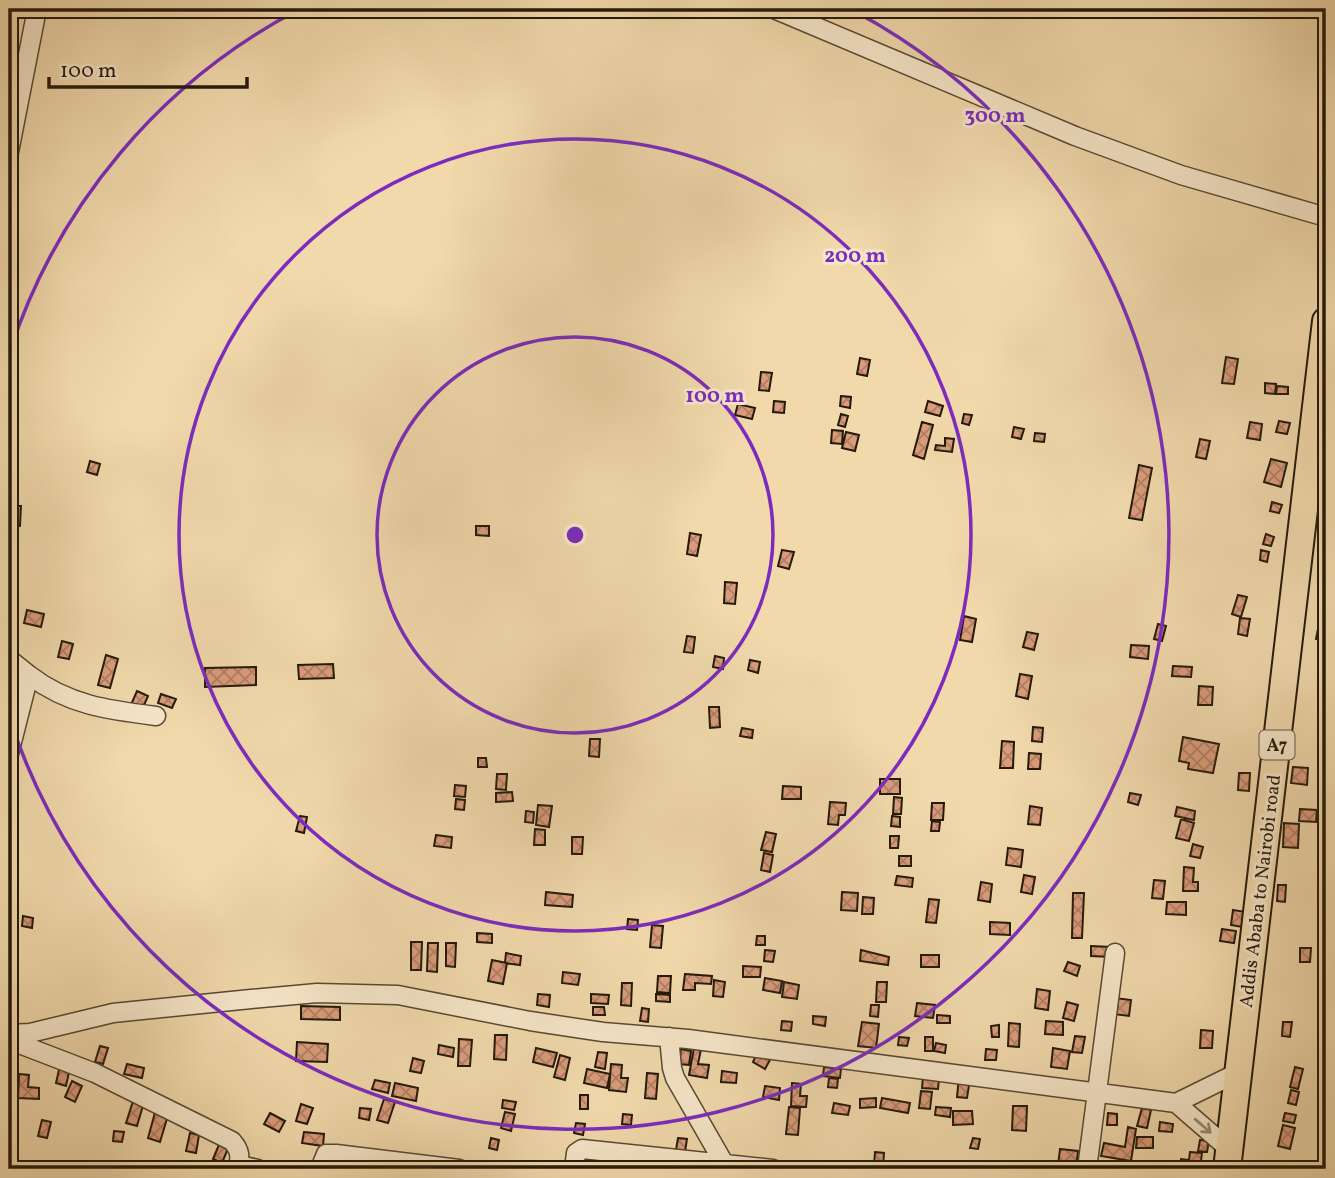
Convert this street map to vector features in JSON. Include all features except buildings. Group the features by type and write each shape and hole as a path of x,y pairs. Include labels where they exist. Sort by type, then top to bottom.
{"highway":[{"name":"Addis Ababa to Nairobi road","path":"1228,1159 1326,321"}],"street":[{"path":"9,152 37,9"},
{"path":"774,9 1075,136 1181,175 1326,218"},
{"path":"9,659 50,690 96,707 156,716"},
{"path":"9,754 29,674"},
{"path":"1087,1169 1099,1093 1115,953"},
{"path":"9,1034 30,1033 113,1013 346,992 398,995 530,1021 603,1032 669,1037 1176,1103 1237,1073"},
{"path":"669,1037 675,1078 725,1165"},
{"path":"9,1040 95,1073 232,1141 239,1149 239,1167 258,1169"},
{"path":"1176,1103 1228,1159"},
{"path":"574,1169 576,1153 582,1149 773,1169"},
{"path":"320,1169 326,1154 336,1154 458,1169"}]}
